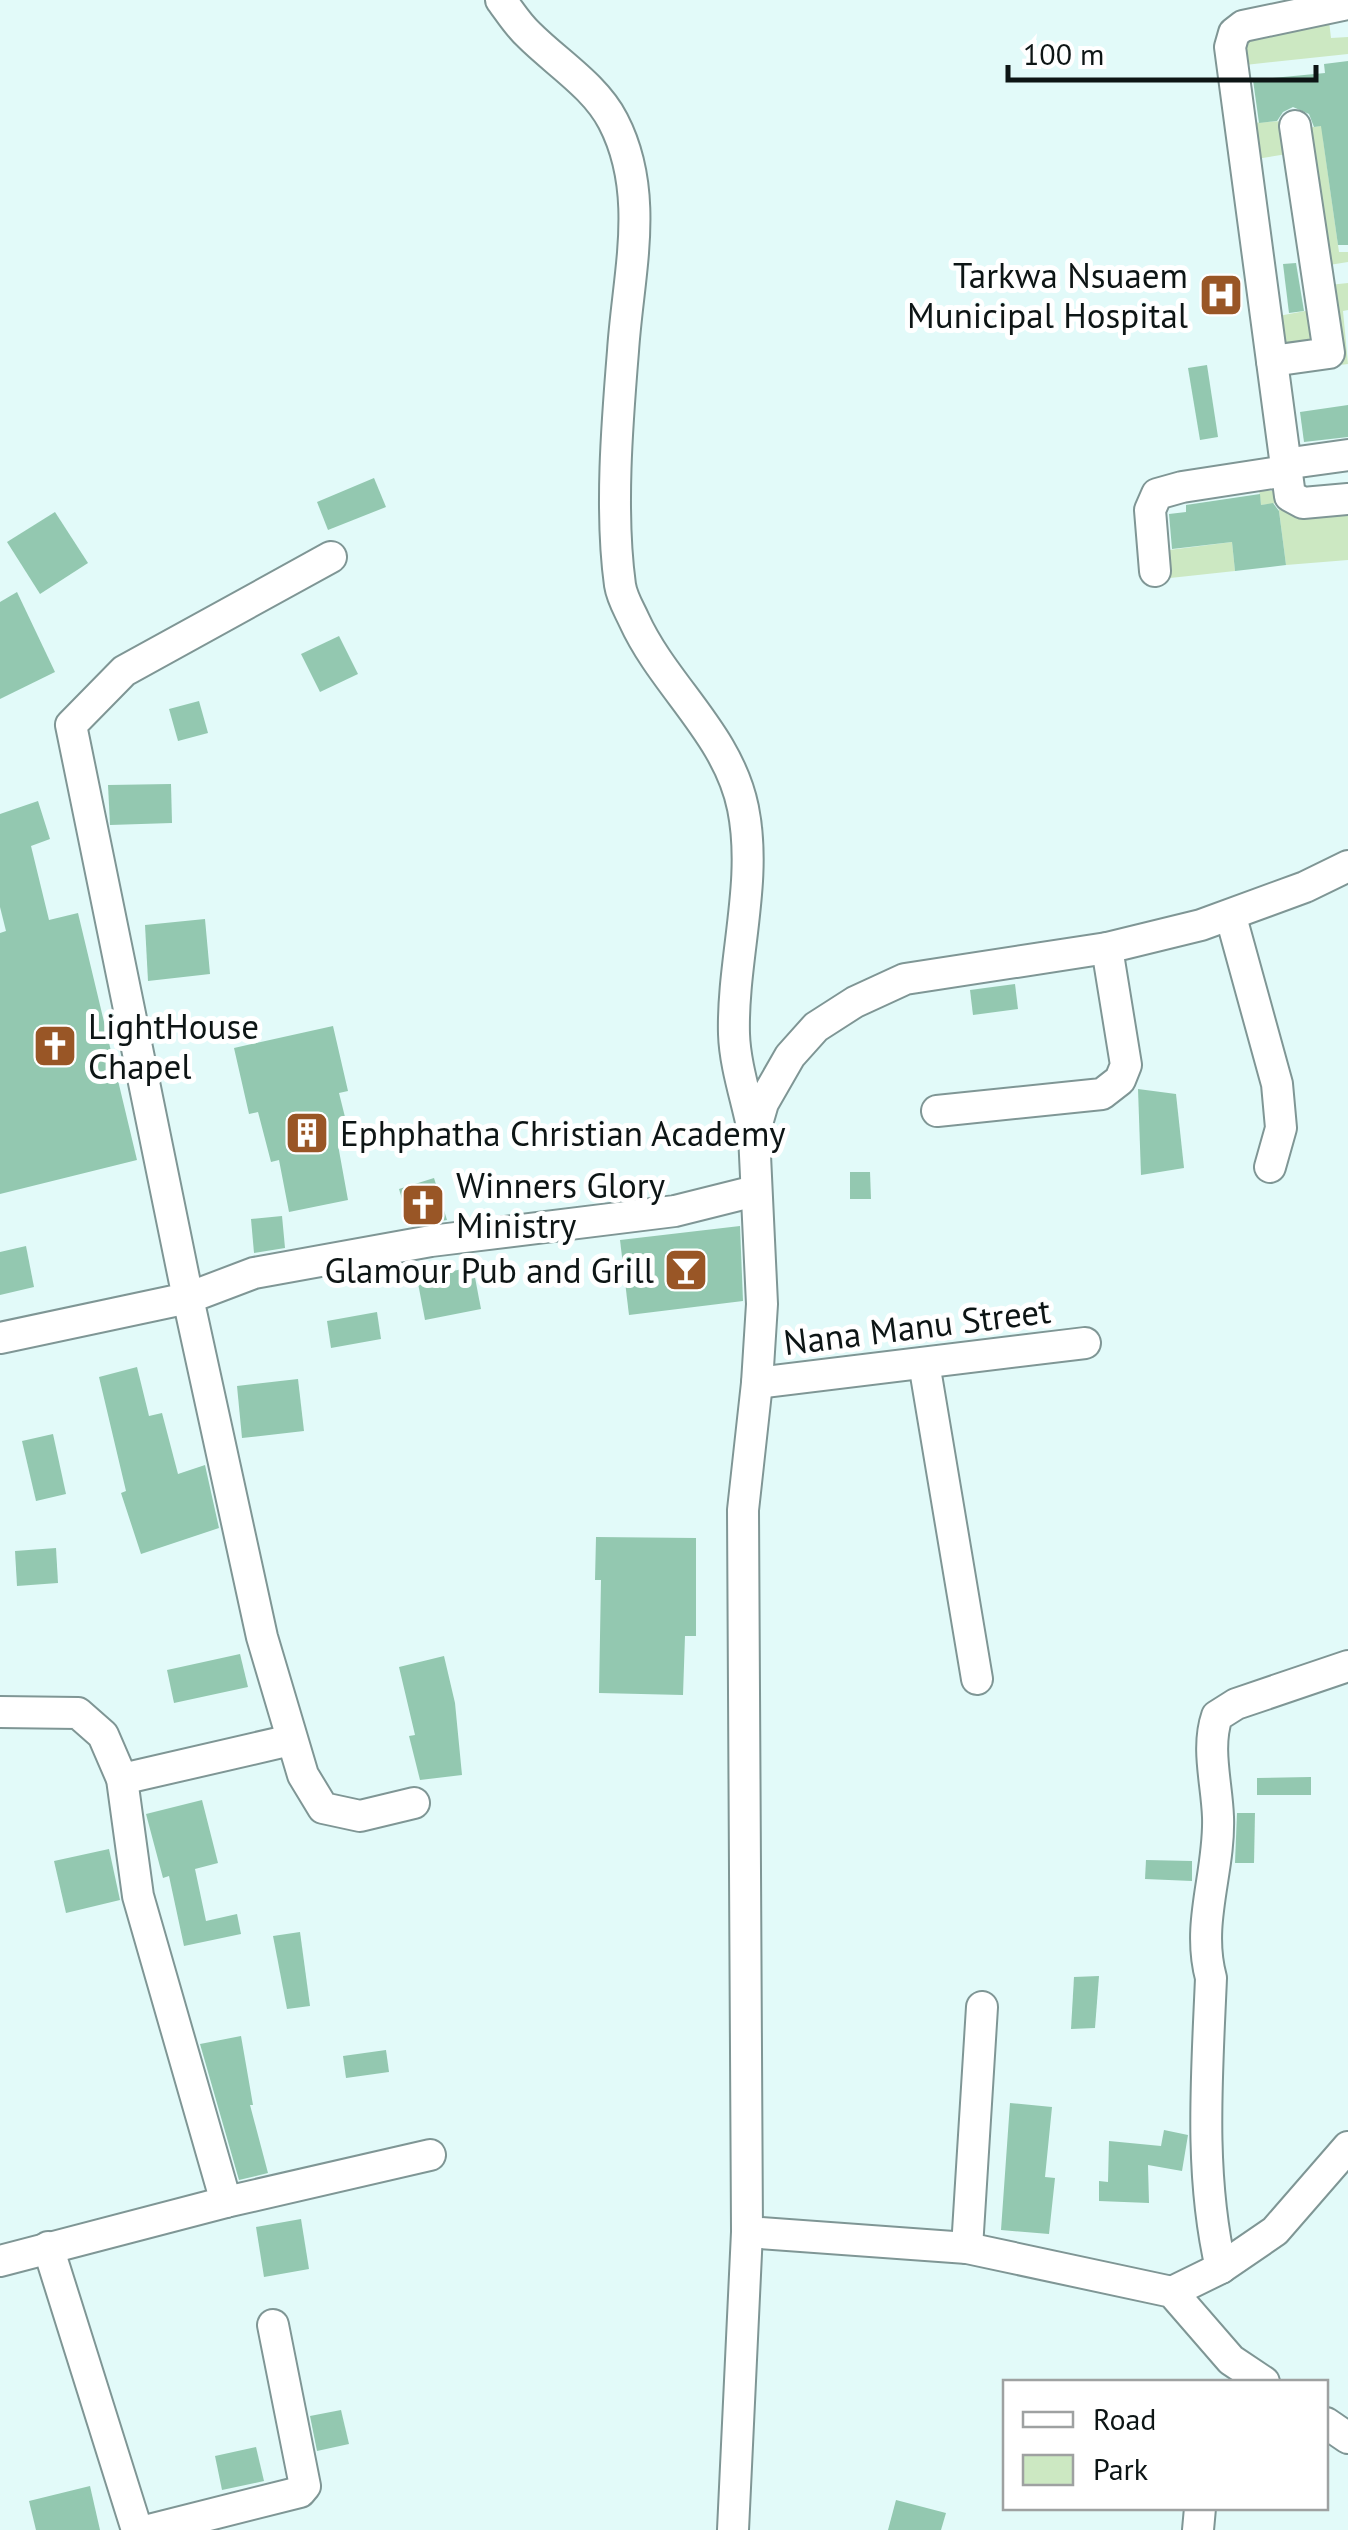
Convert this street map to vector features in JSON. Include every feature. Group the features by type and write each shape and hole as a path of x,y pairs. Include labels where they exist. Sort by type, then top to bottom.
{"street":[{"path":"501,0 525,32 588,88 613,120 631,169 637,211 622,351 616,539 620,591 644,642 703,722 731,768 744,810 747,872 734,1037 754,1134 762,1304 744,1510 747,2232 733,2530"},
{"path":"1348,4 1243,26 1234,33 1230,47 1290,496 1304,503 1348,499"},
{"path":"1272,361 1329,353 1294,126"},
{"path":"1156,571 1150,510 1157,494 1348,456"},
{"path":"331,557 124,671 71,725 188,1298 262,1637 291,1740 303,1775 323,1808 360,1816 414,1803"},
{"path":"754,1134 764,1103 790,1056 816,1028 855,1002 906,979 1106,948 1231,916 1348,866"},
{"path":"1231,916 1277,1084 1280,1128 1270,1167"},
{"path":"937,1111 1102,1094 1120,1080 1126,1065 1106,948"},
{"path":"0,1338 188,1298 254,1273 431,1241 675,1210 755,1191"},
{"name":"Nana Manu Street","path":"758,1383 1085,1344"},
{"path":"924,1363 976,1679"},
{"path":"1222,2268 1207,2183 1211,1978 1204,1951 1218,1820 1212,1736 1217,1716 1236,1704 1348,1666"},
{"path":"0,1712 78,1714 102,1735 122,1779 138,1896 226,2202"},
{"path":"122,1779 291,1740"},
{"path":"967,2248 982,2007"},
{"path":"747,2232 967,2248 1172,2292 1222,2268 1275,2231 1348,2147"},
{"path":"0,2261 226,2202 430,2155"},
{"path":"48,2247 137,2530"},
{"path":"1172,2292 1228,2371 1257,2380"},
{"path":"149,2530 300,2492 305,2486 273,2325"}],"green space":[{"path":"1329,21 1331,38 1348,37 1348,54 1245,65 1240,34"},
{"path":"1283,121 1287,154 1250,160 1252,123"},
{"path":"1340,123 1323,139 1339,252 1348,252 1348,262 1323,266 1300,129"},
{"path":"1348,283 1348,310 1343,311 1348,364 1340,365 1329,285"},
{"path":"1316,309 1321,344 1277,347 1273,317"},
{"path":"1259,489 1348,504 1348,560 1286,565 1278,503 1261,505"},
{"path":"1232,542 1235,571 1170,578 1169,550"}],"building":[{"path":"1348,61 1348,245 1338,245 1321,126 1314,127 1309,114 1293,107 1277,121 1259,123 1253,80 1325,73 1324,64"},
{"path":"1296,263 1304,311 1289,313 1283,264"},
{"path":"1207,365 1218,437 1200,440 1188,368"},
{"path":"1348,405 1348,437 1304,442 1300,412"},
{"path":"374,478 386,507 328,530 317,502"},
{"path":"1260,494 1261,505 1273,503 1279,511 1286,565 1235,571 1232,542 1172,549 1169,514 1186,512 1186,505"},
{"path":"55,512 88,563 40,594 7,542"},
{"path":"17,592 55,672 0,699 0,602"},
{"path":"339,636 358,674 320,692 301,654"},
{"path":"199,701 208,733 178,741 169,709"},
{"path":"171,784 172,823 110,825 108,785"},
{"name":"LightHouse Chapel","path":"38,801 50,839 31,846 49,920 78,913 137,1160 0,1194 0,933 6,931 0,907 0,814"},
{"path":"205,919 210,974 148,981 145,925"},
{"path":"1015,984 1018,1009 973,1015 970,990"},
{"path":"333,1026 348,1091 339,1093 351,1141 338,1145 348,1200 289,1212 279,1160 271,1162 258,1112 249,1114 234,1048"},
{"path":"1138,1089 1176,1094 1184,1168 1141,1175"},
{"path":"850,1172 870,1172 871,1199 850,1199"},
{"name":"Winners Glory Ministry","path":"434,1178 447,1220 410,1226 399,1189"},
{"path":"282,1216 285,1248 254,1253 251,1219"},
{"name":"Glamour Pub and Grill","path":"740,1226 743,1301 629,1315 620,1240"},
{"path":"26,1246 34,1287 0,1295 0,1252"},
{"path":"473,1267 481,1309 425,1320 417,1278"},
{"path":"377,1312 381,1339 331,1348 327,1321"},
{"path":"137,1367 149,1416 162,1413 178,1474 205,1465 219,1528 141,1554 121,1493 126,1491 99,1377"},
{"path":"298,1379 304,1431 242,1438 237,1386"},
{"path":"53,1434 66,1494 36,1501 22,1441"},
{"path":"596,1537 696,1538 696,1636 685,1636 683,1695 599,1693 601,1580 595,1580"},
{"path":"56,1548 58,1583 17,1586 15,1551"},
{"path":"240,1654 248,1687 174,1703 167,1670"},
{"path":"444,1656 455,1703 462,1775 420,1780 409,1736 415,1735 399,1667"},
{"path":"1311,1777 1311,1795 1257,1795 1257,1778"},
{"path":"202,1800 218,1863 195,1869 206,1921 237,1914 241,1934 184,1946 169,1876 163,1878 146,1814"},
{"path":"1237,1813 1255,1813 1254,1863 1235,1863"},
{"path":"109,1849 120,1900 66,1913 54,1861"},
{"path":"1146,1860 1192,1861 1192,1881 1145,1879"},
{"path":"300,1932 310,2006 287,2009 273,1936"},
{"path":"1099,1976 1095,2028 1071,2029 1074,1977"},
{"path":"241,2036 250,2105 268,2173 239,2180 200,2044"},
{"path":"386,2050 389,2072 346,2078 343,2056"},
{"path":"1010,2103 1052,2107 1045,2177 1055,2178 1049,2234 1001,2230"},
{"path":"1164,2130 1188,2135 1182,2171 1148,2165 1149,2203 1099,2201 1099,2181 1108,2182 1109,2141 1161,2146"},
{"path":"301,2219 309,2269 264,2277 256,2227"},
{"path":"341,2410 349,2444 317,2451 310,2416"},
{"path":"256,2447 264,2481 222,2490 215,2456"},
{"path":"90,2486 100,2530 36,2530 29,2501"},
{"path":"896,2500 946,2513 941,2530 888,2530"}],"place":[{"name":"Tarkwa Nsuaem Municipal Hospital","path":"1221,295"},
{"name":"LightHouse Chapel","path":"55,1046"},
{"name":"Ephphatha Christian Academy","path":"307,1133"},
{"name":"Winners Glory Ministry","path":"423,1205"},
{"name":"Glamour Pub and Grill","path":"686,1270"}]}
